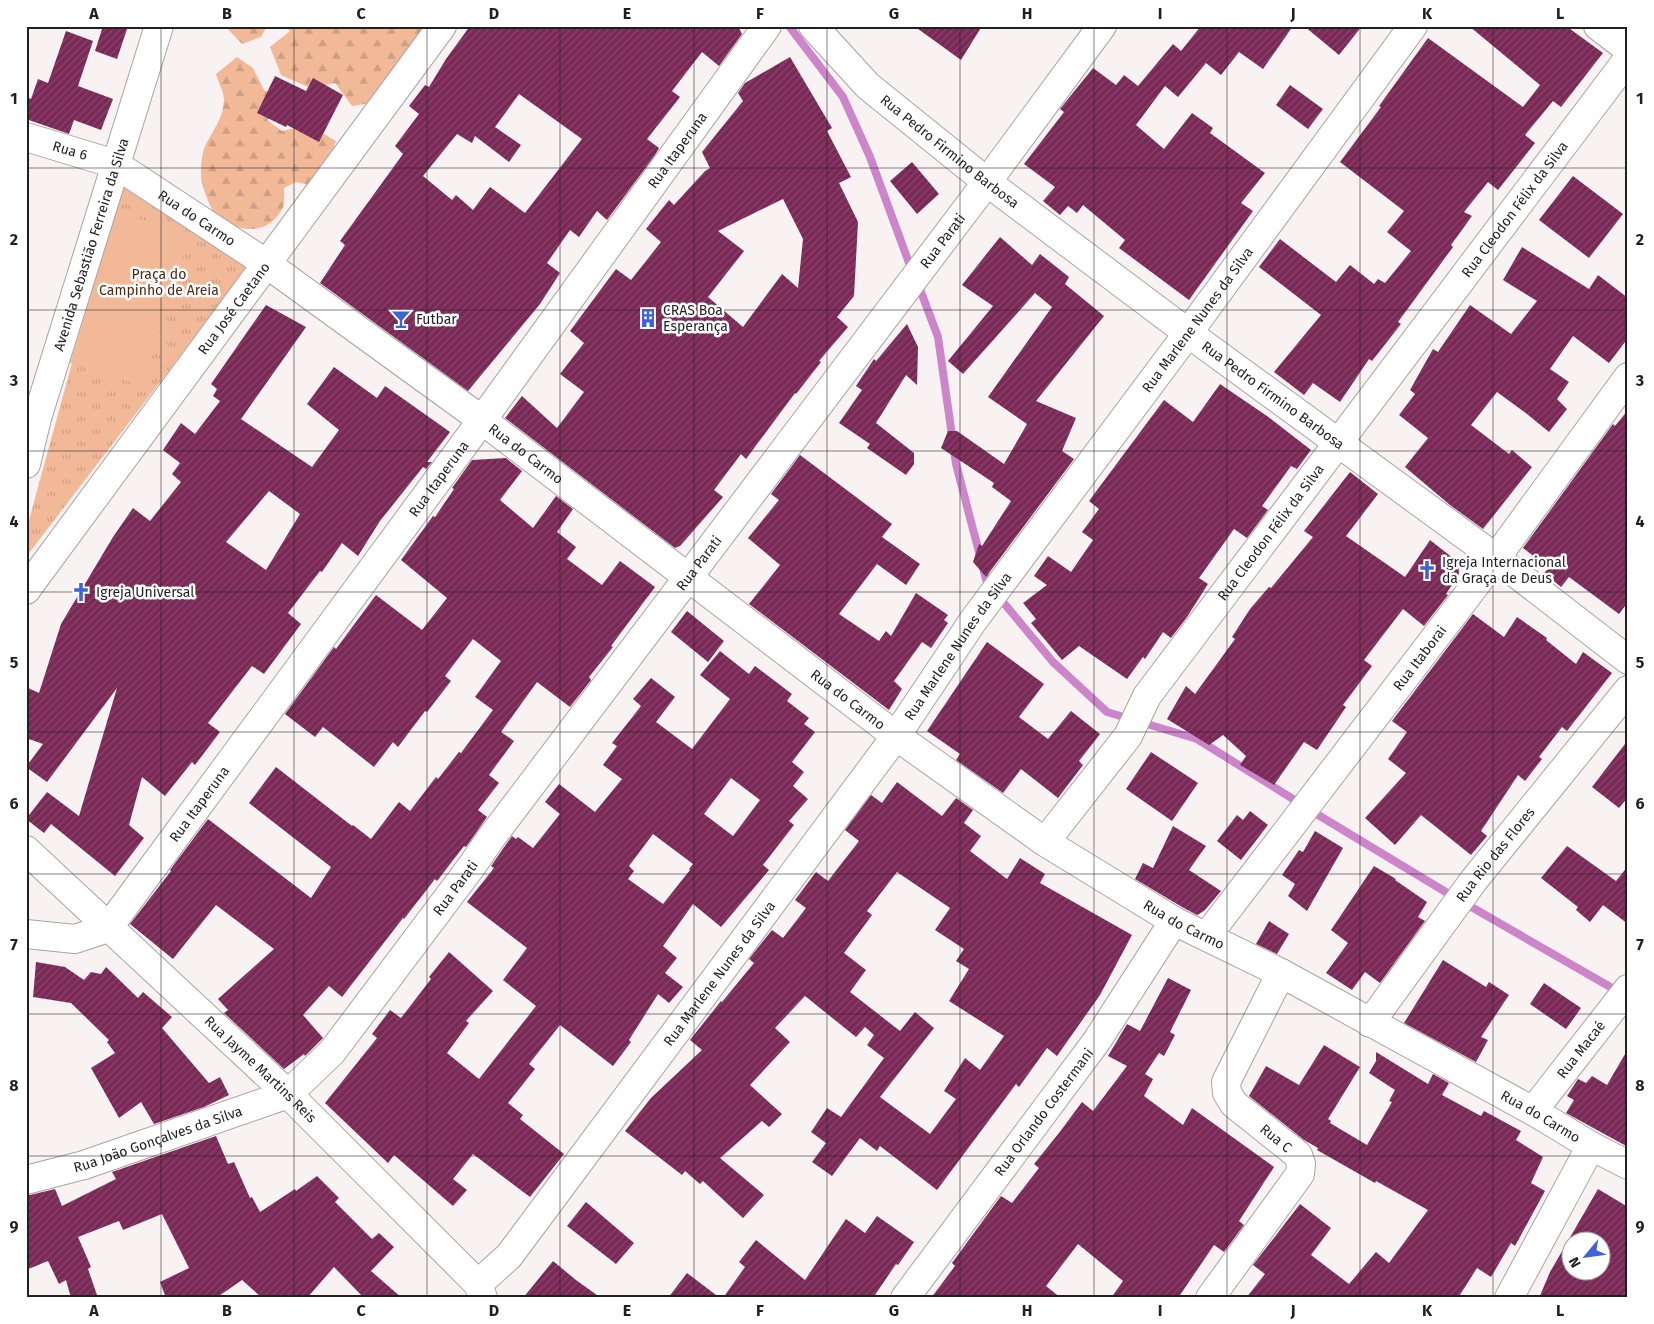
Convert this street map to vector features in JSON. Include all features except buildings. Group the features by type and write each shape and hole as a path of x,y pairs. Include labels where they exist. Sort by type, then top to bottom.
{"street":[{"name":"Avenida Sebastião Ferreira da Silva","path":"26,464 32,416 159,26"},
{"name":"Rua José Caetano","path":"26,590 442,26"},
{"name":"Rua Pedro Firmino Barbosa","path":"813,26 868,86 987,182 1188,333 1496,558 1628,660"},
{"name":"Rua Parati","path":"288,1094 332,1052 688,576 987,182 1102,26"},
{"name":"Rua Marlene Nunes da Silva","path":"481,1291 896,736 973,621 1188,333 1413,26"},
{"path":"1598,26 1628,49"},
{"name":"Rua Itaperuna","path":"108,928 482,420 764,29"},
{"name":"Rua Cleodon Félix da Silva","path":"1045,842 1128,736 1147,696 1628,59"},
{"name":"Rua 6","path":"26,137 115,164"},
{"name":"Rua do Carmo","path":"115,164 267,264 482,420 896,736 1045,842 1174,921 1281,973 1628,1165"},
{"name":"Rua Itaborai","path":"1207,936 1496,558 1628,377"},
{"name":"Rua Rio das Flores","path":"1370,1023 1474,880 1628,690"},
{"name":"Rua Jayme Martins Reis","path":"26,850 288,1094 481,1291"},
{"name":"Rua Orlando Costermani","path":"905,1298 1096,1042 1174,921"},
{"path":"26,934 75,939 108,928"},
{"name":"Rua C","path":"1210,1298 1300,1174 1301,1164 1298,1155 1234,1104 1227,1093 1226,1082 1281,973"},
{"name":"Rua Macaé","path":"1533,1111 1628,988"},
{"name":"Rua João Gonçalves da Silva","path":"26,1180 84,1165 288,1094"},
{"path":"1509,1298 1591,1146"}],"green space":[{"path":"225,26 267,26 261,37 242,44"},
{"path":"285,26 426,26 371,103 352,106 335,83 310,88 281,75 270,47 290,31"},
{"path":"237,57 253,68 264,90 285,103 267,120 282,131 309,125 336,141 329,161 309,185 296,182 284,188 284,205 277,216 271,223 254,229 236,227 215,215 207,199 201,177 205,146 218,122 224,100 216,74"},
{"name":"Praça do Campinho de Areia","path":"121,184 249,266 26,557 26,531"},
{"path":"116,212 191,233 143,386 70,363"}],"waterway":[{"path":"789,26 843,97 870,157 912,271"},
{"path":"918,284 938,337 956,464 987,583 1053,662 1107,712 1197,739 1301,804"},
{"path":"1310,810 1454,897 1619,992"}],"place":[{"name":"CRAS Boa Esperança","path":"648,318"},
{"name":"Futbar","path":"401,319"},
{"name":"Igreja Internacional da Graça de Deus","path":"1427,570"},
{"name":"Igreja Universal","path":"81,592"}]}
